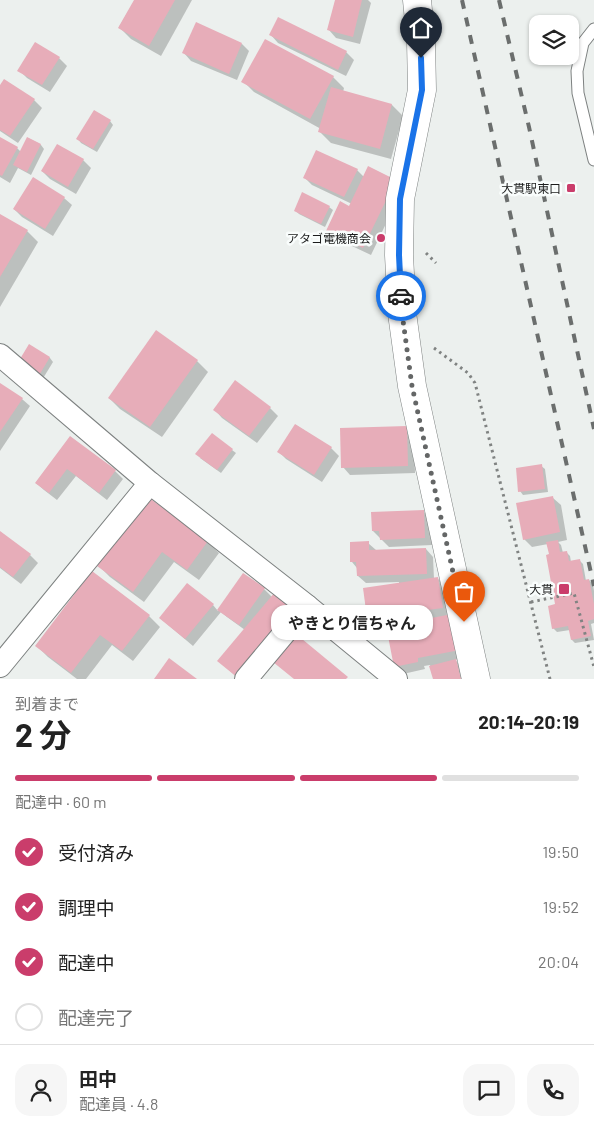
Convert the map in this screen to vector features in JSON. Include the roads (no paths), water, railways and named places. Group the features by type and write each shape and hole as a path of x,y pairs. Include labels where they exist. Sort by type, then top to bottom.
{"highway":[{"path":"417,0 421,41 422,90 400,199 399,255 402,313 412,386 476,679"}],"street":[{"path":"0,356 150,483 396,679"},
{"path":"0,666 150,483"},
{"path":"246,679 306,606"}],"lane":[{"path":"594,29 583,43 576,70 578,93 594,160"}],"railway":[{"path":"462,0 594,586"},
{"path":"499,0 529,127 594,429"}],"place":[{"name":"大貫駅東口","path":"571,188"},
{"name":"アタゴ電機商会","path":"381,238"},
{"name":"大貫","path":"564,589"},
{"name":"やきとり信ちゃん","path":"464,622"}]}
